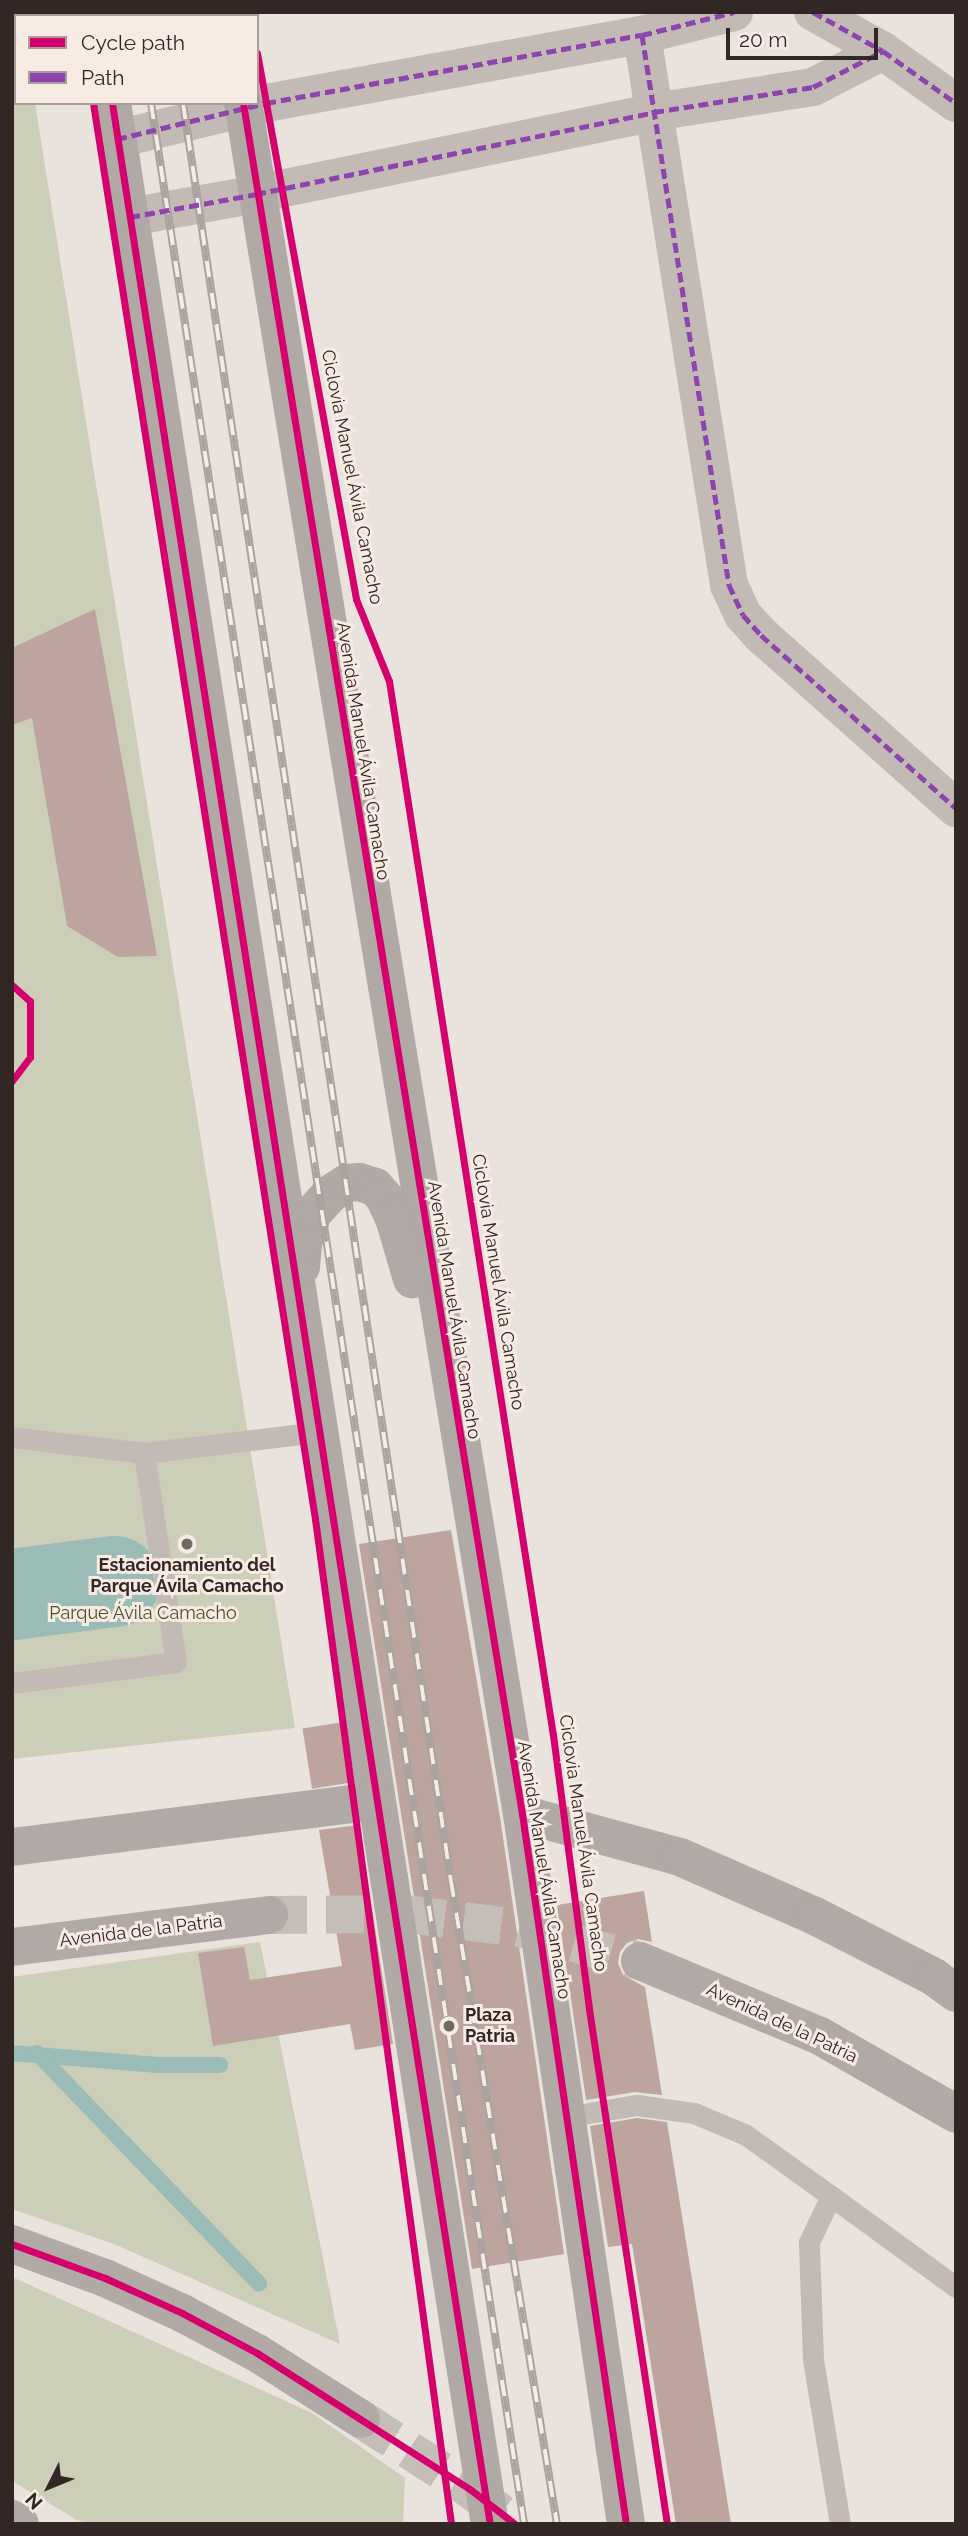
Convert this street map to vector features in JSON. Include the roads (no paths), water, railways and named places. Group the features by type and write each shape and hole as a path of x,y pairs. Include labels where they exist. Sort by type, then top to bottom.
{"main road":[{"name":"Avenida Manuel Ávila Camacho","path":"243,106 522,1814 626,2524"},
{"path":"115,121 488,2522"},
{"path":"297,1299 303,1243 313,1213 330,1194 347,1184 359,1182 374,1187 384,1198 394,1218 463,1463"},
{"path":"12,1847 375,1801"},
{"path":"522,1814 680,1857 813,1915 934,1978 956,1993"},
{"name":"Avenida de la Patria","path":"12,1947 269,1915"},
{"name":"Avenida de la Patria","path":"640,1961 820,2036 956,2114"},
{"path":"12,2244 105,2278 182,2314 257,2353 361,2419"},
{"path":"12,2519 20,2524"}],"street":[{"path":"259,103 642,35 734,12"},
{"path":"813,12 883,51 956,103"},
{"path":"642,35 729,586 743,615 761,635 956,808"},
{"path":"130,217 256,194 654,112 813,87 883,51"},
{"path":"115,121 243,106"}],"lane":[{"path":"12,1437 144,1453 318,1432"},
{"path":"12,1683 176,1662 144,1453"},
{"path":"565,2117 637,2105 694,2113 746,2135 956,2287"},
{"path":"831,2196 809,2242 813,2359 840,2524"}],"water":[{"path":"45,1557 66,1587 48,1601 12,1606 12,1561"}],"waterway":[{"path":"12,1594 114,1581"},
{"path":"12,2053 159,2065 220,2065"},
{"path":"37,2053 259,2284"}],"tunnel":[{"path":"269,1915 407,1914 519,1928 640,1961"},
{"path":"361,2419 471,2490 515,2524"}],"railway":[{"path":"151,105 524,2524"},
{"path":"183,105 451,1881 557,2524"}],"place":[{"name":"Estacionamiento del Parque Ávila Camacho","path":"187,1544"},
{"name":"Plaza Patria","path":"449,2026"}],"park label":[{"name":"Parque Ávila Camacho","path":"143,1613"}]}
